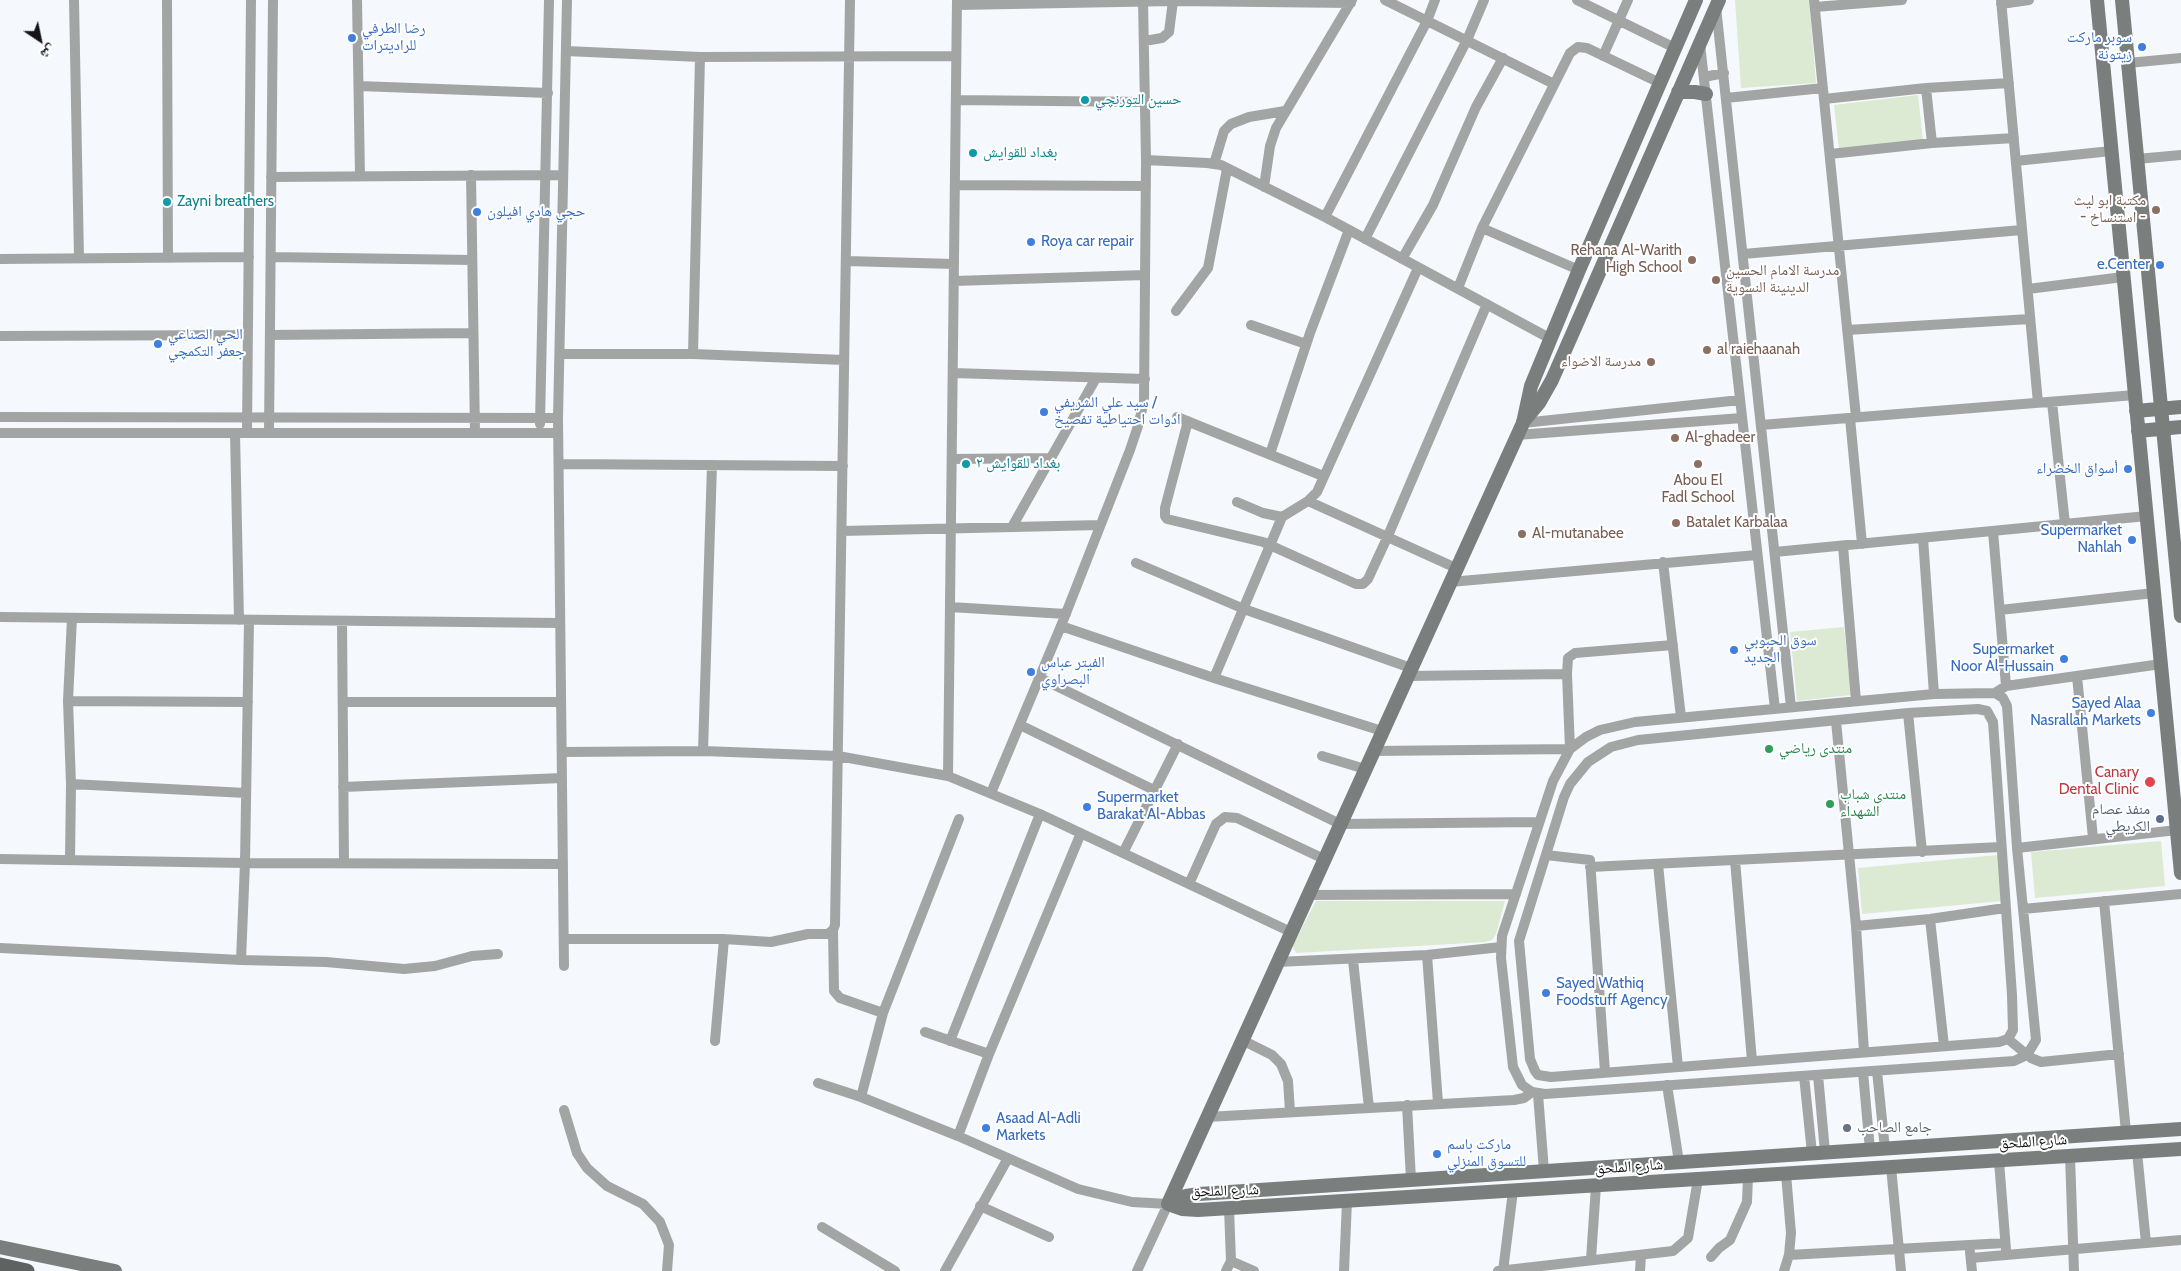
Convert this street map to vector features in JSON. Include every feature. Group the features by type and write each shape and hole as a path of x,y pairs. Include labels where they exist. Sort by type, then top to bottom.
{"main road":[{"path":"0,1265 27,1271"}],"street":[{"path":"74,0 79,258"},
{"path":"167,0 168,258"},
{"path":"247,433 251,0"},
{"path":"269,433 272,0"},
{"path":"357,0 360,176"},
{"path":"540,433 549,0"},
{"path":"564,966 558,418 567,0"},
{"path":"850,0 836,921 833,930 832,984 835,994 840,998 883,1012"},
{"path":"1385,0 1554,84"},
{"path":"1326,217 1427,21 1435,0"},
{"path":"1365,239 1467,40 1484,0"},
{"path":"1577,0 1675,48"},
{"path":"1603,56 1628,0"},
{"path":"1136,1271 1520,429 1531,386 1696,0"},
{"path":"1862,544 1847,330 1814,3 1902,0"},
{"path":"2029,0 2001,2 2038,403"},
{"path":"2097,0 2181,873"},
{"path":"2122,0 2181,616"},
{"path":"991,793 1066,614 1138,426 1144,401 1146,160 1143,1"},
{"path":"948,776 957,3 1143,1 1351,2"},
{"path":"1144,41 1162,38 1170,32 1173,1"},
{"path":"1264,187 1273,137 1285,111 1351,2"},
{"path":"1520,429 1539,403 1552,380 1718,3"},
{"path":"1718,3 1726,98 1791,707"},
{"path":"1700,43 1774,709"},
{"path":"1458,288 1482,228 1570,53 1578,48 1587,48 1660,83"},
{"path":"566,51 700,56 849,54 956,56"},
{"path":"693,354 700,56"},
{"path":"1402,259 1433,205 1476,107 1503,58"},
{"path":"2128,63 2181,58"},
{"path":"1704,77 1724,73"},
{"path":"1726,98 2008,83"},
{"path":"359,86 548,93"},
{"path":"1926,88 1932,143"},
{"path":"1678,92 1706,94"},
{"path":"956,100 1145,102"},
{"path":"1214,164 1220,140 1224,131 1231,124 1249,117 1285,111"},
{"path":"1830,154 1932,143 2014,138"},
{"path":"2016,161 2111,151"},
{"path":"2138,159 2181,155"},
{"path":"1146,160 1214,164 1227,168 1326,217 1551,338"},
{"path":"1176,311 1208,268 1227,168"},
{"path":"471,175 475,433"},
{"path":"271,177 563,175"},
{"path":"955,185 1146,186"},
{"path":"1482,228 1579,270"},
{"path":"1270,454 1306,344 1349,230"},
{"path":"1743,254 2022,230"},
{"path":"0,259 249,257"},
{"path":"271,257 472,260"},
{"path":"846,261 954,264"},
{"path":"1214,678 1282,517 1308,501 1317,492 1418,268"},
{"path":"954,281 1145,275"},
{"path":"2028,289 2123,277"},
{"path":"1188,421 1165,508 1165,516 1171,522 1270,544 1360,585 1368,579 1387,538 1487,304"},
{"path":"1847,330 2030,319"},
{"path":"1251,324 1306,344"},
{"path":"270,335 474,333"},
{"path":"0,336 248,335"},
{"path":"560,354 693,354 844,360"},
{"path":"953,372 1145,379"},
{"path":"1012,527 1096,378"},
{"path":"1761,425 2135,395"},
{"path":"1520,429 1740,400"},
{"path":"2052,402 2066,524"},
{"path":"2136,411 2181,407"},
{"path":"0,417 558,418"},
{"path":"1177,417 1323,476"},
{"path":"376,418 377,433"},
{"path":"1520,429 1742,418"},
{"path":"2138,431 2181,427"},
{"path":"0,433 558,433"},
{"path":"235,433 239,620"},
{"path":"952,459 1050,458"},
{"path":"559,464 843,466"},
{"path":"703,751 712,465"},
{"path":"1308,501 1456,568"},
{"path":"1237,502 1263,513 1282,517"},
{"path":"1775,552 2146,516"},
{"path":"842,531 1100,525"},
{"path":"1993,531 2006,686"},
{"path":"1923,538 1934,694"},
{"path":"1843,546 1856,701"},
{"path":"1450,582 1757,555"},
{"path":"1663,562 1681,717"},
{"path":"1136,563 1244,609 1409,672 1567,674"},
{"path":"2000,610 2154,594"},
{"path":"950,607 1066,614"},
{"path":"0,617 560,624"},
{"path":"70,860 71,784 68,702 72,618"},
{"path":"241,960 250,620"},
{"path":"342,621 344,863"},
{"path":"1061,626 1214,678 1382,731"},
{"path":"1570,749 1568,658 1575,653 1673,645"},
{"path":"1535,1093 1522,1085 1513,1067 1501,947 1506,924 1553,781 1570,749 1586,737 1600,730 1635,722 1934,694 1995,693 2006,686 2161,664"},
{"path":"2077,676 2093,838"},
{"path":"1040,678 1340,824 1539,822"},
{"path":"1987,711 1995,693"},
{"path":"1207,1116 1519,1099 1535,1093 1725,1082 2014,1061 2027,1055 2036,1040 2017,848 2007,706 2003,698 1995,693"},
{"path":"68,702 248,702"},
{"path":"342,702 561,702"},
{"path":"1978,709 1987,711 1993,722 2013,1021 2013,1033 2008,1039 1998,1042 1678,1067 1544,1077 1538,1075 1532,1066 1519,941 1564,797 1570,784 1583,767 1599,754 1625,742 1908,713 1978,709"},
{"path":"1908,713 1922,852"},
{"path":"1713,714 1714,732"},
{"path":"1836,721 1850,855 1864,1052"},
{"path":"1020,724 1154,790"},
{"path":"1123,852 1178,744"},
{"path":"1373,751 1570,749"},
{"path":"562,752 703,751 838,756 948,776 1040,814 1291,932"},
{"path":"1322,756 1365,768"},
{"path":"343,787 562,778"},
{"path":"71,784 246,793"},
{"path":"950,1041 1040,814"},
{"path":"1189,884 1216,824 1225,816 1237,818 1324,859"},
{"path":"861,1097 883,1012 959,819"},
{"path":"2017,848 2177,830"},
{"path":"958,1136 989,1054 1081,833"},
{"path":"1590,867 2000,847"},
{"path":"1546,855 1590,860 1605,1072"},
{"path":"0,859 245,863 563,864"},
{"path":"1735,860 1752,1061"},
{"path":"1525,864 1542,868"},
{"path":"1658,864 1678,1067"},
{"path":"1308,895 1516,894"},
{"path":"2023,909 2181,894"},
{"path":"2104,901 2126,1132"},
{"path":"1856,926 1930,919 2006,908"},
{"path":"1930,919 1944,1046"},
{"path":"564,940 724,939 771,942 808,934 828,934 833,930"},
{"path":"715,1041 724,939"},
{"path":"1277,962 1353,960 1428,955 1501,947"},
{"path":"0,948 241,960 326,962 404,969 435,966 472,956 498,954"},
{"path":"1428,955 1438,1103"},
{"path":"1353,960 1368,1108"},
{"path":"925,1032 989,1054"},
{"path":"2008,1039 2027,1055 2041,1062 2119,1054"},
{"path":"1242,1040 1272,1055 1281,1064 1288,1081 1290,1112"},
{"path":"1724,1063 1725,1082"},
{"path":"1877,1071 1885,1149"},
{"path":"1862,1072 1870,1150"},
{"path":"1818,1075 1818,1153"},
{"path":"1804,1076 1818,1153"},
{"path":"818,1082 958,1136 1078,1190 1132,1202 1168,1204"},
{"path":"1667,1085 1679,1162"},
{"path":"1535,1093 1544,1171"},
{"path":"1407,1105 1411,1180"},
{"path":"564,1110 577,1153 587,1168 607,1186 643,1204 660,1222 668,1245 667,1271"},
{"name":"شارع الملحق","path":"1168,1204 1192,1194 2181,1129"},
{"name":"شارع الملحق","path":"1168,1204 1190,1210 1229,1208 2181,1149"},
{"path":"2137,1152 2146,1243"},
{"path":"2070,1156 2074,1271"},
{"path":"1711,1257 1730,1240 1746,1202 1758,1157"},
{"path":"1731,1159 1735,1168 1733,1177"},
{"path":"945,1271 980,1206 1008,1160"},
{"path":"1998,1161 2006,1255"},
{"path":"1892,1167 1901,1271"},
{"path":"1784,1271 1789,1255 1791,1233 1786,1174"},
{"path":"1498,1271 1569,1267 1591,1259 1673,1251 1688,1238 1698,1179"},
{"path":"1591,1259 1596,1186"},
{"path":"1503,1271 1513,1191"},
{"path":"1344,1271 1347,1201"},
{"path":"980,1206 1049,1237"},
{"path":"1226,1271 1231,1261 1229,1208"},
{"path":"822,1227 895,1271"},
{"path":"1971,1258 2181,1240"},
{"path":"1789,1255 2005,1243"},
{"path":"1969,1244 1972,1271"},
{"path":"0,1247 115,1271"},
{"path":"1640,1271 1641,1255"},
{"path":"1231,1261 1254,1271"}],"green space":[{"path":"1735,0 1809,0 1816,83 1741,88"},
{"path":"1918,95 1923,140 1839,149 1834,105"},
{"path":"1844,627 1851,695 1797,701 1790,632"},
{"path":"2161,841 2165,886 2035,898 2031,852"},
{"path":"1998,855 2002,901 1862,914 1858,868"},
{"path":"1316,901 1505,901 1496,934 1492,940 1486,942 1297,953 1293,945"}],"place":[{"name":"رضا الطرفي للراديترات","path":"352,38"},
{"name":"سوبر ماركت زيتونة","path":"2142,47"},
{"name":"حسين التورنچي","path":"1085,100"},
{"name":"بغداد للقوايش","path":"973,153"},
{"name":"Zayni breathers","path":"167,202"},
{"name":"مكتبة ابو ليث - استنساخ -","path":"2156,210"},
{"name":"حجي هادي افيلون","path":"477,212"},
{"name":"Roya car repair","path":"1031,242"},
{"name":"Rehana Al-Warith High School","path":"1692,260"},
{"name":"e.Center","path":"2160,265"},
{"name":"مدرسة الامام الحسين الدينينة النسوية","path":"1716,280"},
{"name":"الحي الصناعي جعفر التكمچي","path":"158,344"},
{"name":"al raiehaanah","path":"1707,350"},
{"name":"مدرسة الاضواء","path":"1651,362"},
{"name":"سيد علي الشريفي / ادوات احتياطية تفصيخ","path":"1044,412"},
{"name":"Al-ghadeer","path":"1675,438"},
{"name":"بغداد للقوايش ٢","path":"966,464"},
{"name":"Abou El Fadl School","path":"1698,464"},
{"name":"أسواق الخضراء","path":"2128,469"},
{"name":"Batalet Karbalaa","path":"1676,523"},
{"name":"Al-mutanabee","path":"1522,534"},
{"name":"Supermarket Nahlah","path":"2132,540"},
{"name":"سوق الحبوبي الجديد","path":"1734,650"},
{"name":"Supermarket Noor Al-Hussain","path":"2064,659"},
{"name":"الفيتر عباس البصراوي","path":"1031,672"},
{"name":"Sayed Alaa Nasrallah Markets","path":"2151,713"},
{"name":"منتدى رياضي","path":"1769,749"},
{"name":"Canary Dental Clinic","path":"2150,782"},
{"name":"منتدى شباب الشهداء","path":"1830,804"},
{"name":"Supermarket Barakat Al-Abbas","path":"1087,807"},
{"name":"منفذ عصام الكريطي","path":"2160,819"},
{"name":"Sayed Wathiq Foodstuff Agency","path":"1546,993"},
{"name":"Asaad Al-Adli Markets","path":"986,1128"},
{"name":"جامع الصاحب","path":"1847,1128"},
{"name":"ماركت باسم للتسوق المنزلي","path":"1437,1154"}]}
